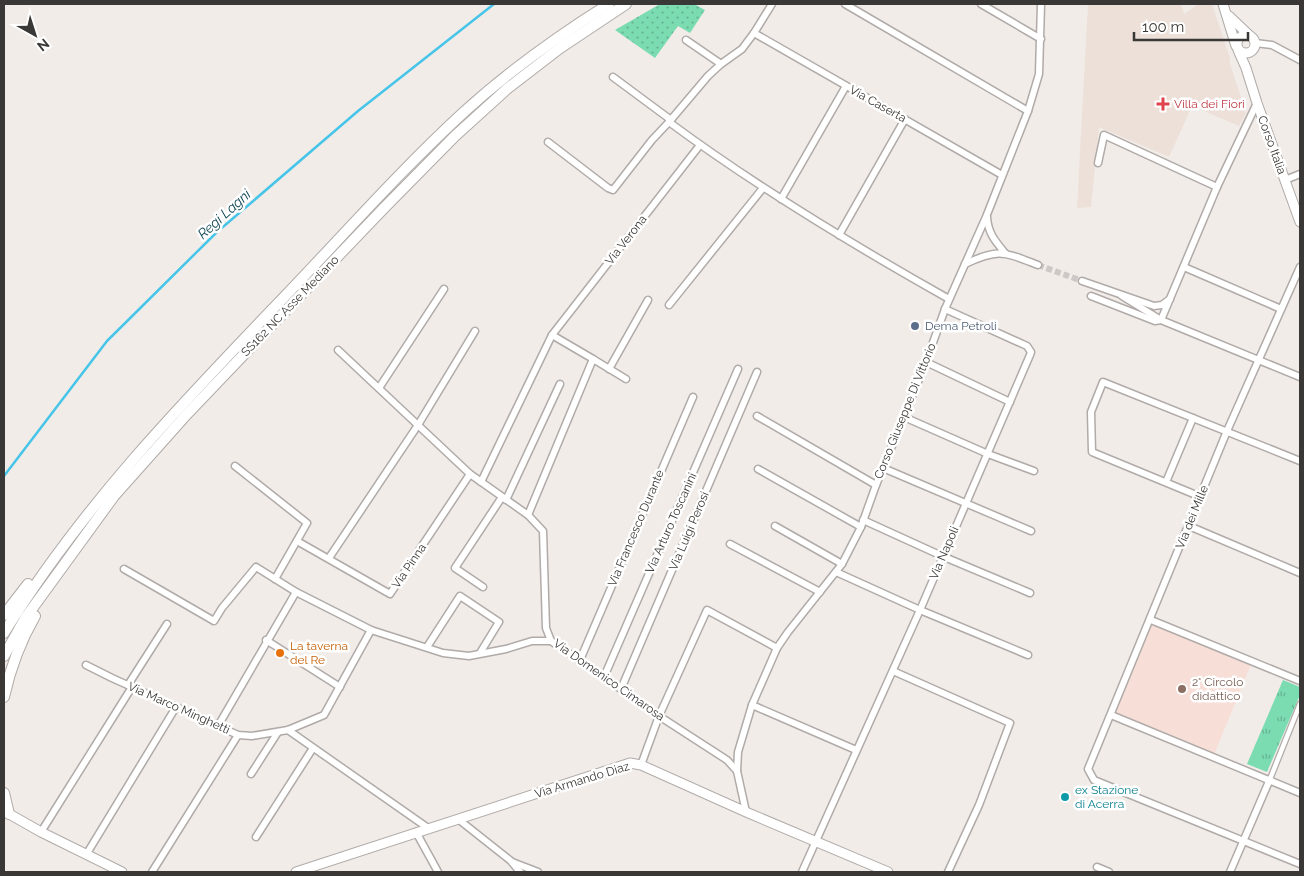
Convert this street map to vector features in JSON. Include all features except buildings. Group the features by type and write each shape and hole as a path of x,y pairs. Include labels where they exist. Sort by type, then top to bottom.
{"highway":[{"name":"SS162 NC Asse Mediano","path":"4,633 58,552 107,489 179,407 415,160 465,111 517,68 565,31 609,4"},
{"name":"SS162 NC Asse Mediano","path":"4,656 26,617 114,496 187,414 455,136 508,88 560,48 626,4"},
{"path":"4,615 25,588 58,552"},
{"path":"4,697 7,682 29,626 70,555"},
{"path":"4,793 6,813"}],"main road":[{"name":"Corso Italia","path":"1223,4 1237,49 1246,68 1256,103 1300,222"},
{"name":"Corso Italia","path":"1227,14 1252,44"},
{"path":"1240,36 1252,44 1243,54 1237,49 1237,41 1240,36"},
{"path":"1246,68 1252,44"},
{"name":"Via Armando Diaz","path":"296,872 630,763 642,765 746,812 888,872"},
{"path":"6,813 122,872"}],"street":[{"path":"548,142 613,190 652,140 708,76 742,49 772,4"},
{"path":"845,4 1028,110"},
{"path":"981,4 1041,39"},
{"name":"Corso Giuseppe Di Vittorio","path":"736,771 738,752 752,705 777,648 842,564 862,524 949,299 987,214 1028,110 1039,74 1041,4"},
{"name":"Via Caserta","path":"754,33 1002,174"},
{"path":"686,40 721,64"},
{"path":"1252,44 1272,45 1300,60"},
{"path":"613,77 700,145 763,188 859,248 949,299"},
{"path":"781,199 846,86"},
{"path":"1161,320 1217,187 1256,103"},
{"path":"839,235 906,119"},
{"path":"1098,163 1104,135 1217,187"},
{"name":"Via Verona","path":"480,482 552,335 700,145"},
{"path":"1285,180 1300,174"},
{"path":"669,305 763,188"},
{"path":"987,214 992,238 1005,253"},
{"path":"965,264 984,256 1005,253 1038,265"},
{"path":"1184,267 1281,309"},
{"name":"Via dei Mille","path":"1244,841 1094,780 1088,769 1227,432 1300,267"},
{"path":"1082,281 1154,306 1162,304 1171,298"},
{"path":"379,388 444,289"},
{"path":"1090,296 1155,321 1161,320"},
{"path":"1122,296 1161,320 1300,377"},
{"path":"609,369 648,300"},
{"name":"Via Napoli","path":"802,872 920,610 1030,356 1030,348 1027,346 945,309"},
{"path":"329,558 418,425 475,331"},
{"path":"552,335 626,379"},
{"name":"Via Domenico Cimarosa","path":"338,350 470,474 528,515 543,531 546,628 550,641 727,760 736,771"},
{"path":"528,515 593,359"},
{"path":"926,362 1010,402"},
{"name":"Via Arturo Toscanini","path":"604,677 738,369"},
{"name":"Via Luigi Perosi","path":"621,689 757,372"},
{"path":"1201,497 1092,452 1091,412 1103,382 1300,461"},
{"path":"483,587 455,568 504,499 560,384"},
{"name":"Via Francesco Durante","path":"580,660 693,396"},
{"path":"757,416 876,486"},
{"path":"904,417 988,454 1034,471"},
{"path":"1166,482 1193,418"},
{"path":"235,466 307,523 275,579"},
{"path":"883,468 1031,531"},
{"path":"758,469 862,524 1030,593"},
{"name":"Via Pinna","path":"297,541 390,594 470,474"},
{"path":"776,526 842,564"},
{"path":"1189,526 1300,572"},
{"path":"730,544 820,592"},
{"path":"124,569 214,621 222,608 256,567 296,592 371,630 443,653 469,656 506,649 532,641 550,641"},
{"path":"836,572 920,610 1028,655"},
{"path":"218,726 266,640 296,592"},
{"path":"427,648 460,596 499,622 480,653"},
{"path":"642,765 659,716 707,610 777,648"},
{"path":"1150,620 1300,681"},
{"path":"41,832 167,624"},
{"name":"Via Marco Minghetti","path":"86,665 238,735 252,736 288,730 324,715 371,630"},
{"path":"266,640 340,687"},
{"path":"893,671 1010,723 979,805 948,872"},
{"path":"1230,872 1300,704"},
{"path":"752,705 856,750"},
{"path":"86,855 176,707"},
{"path":"1111,715 1300,793"},
{"path":"288,730 428,828"},
{"path":"251,774 278,732"},
{"path":"152,872 238,735"},
{"path":"256,837 313,748"},
{"path":"736,771 746,812"},
{"path":"458,820 510,861 520,872"},
{"path":"416,832 438,872"},
{"path":"1244,841 1300,864"},
{"path":"510,861 538,872"},
{"path":"1098,867 1108,872"}],"shaded area":[{"name":"Villa dei Fiori","path":"1088,4 1181,4 1184,14 1199,4 1212,4 1246,113 1239,126 1192,106 1169,157 1099,127 1091,207 1077,208"},
{"name":"2° Circolo didattico","path":"1151,620 1252,662 1213,757 1111,715"}],"green space":[{"path":"660,4 694,4 705,10 690,33 678,26 655,58 615,30"},
{"path":"1283,680 1300,687 1300,695 1267,772 1247,764"}],"waterway":[{"name":"Regi Lagni","path":"4,476 107,341 217,232 358,111 494,4"}],"tunnel":[{"path":"1038,265 1082,281"}],"place":[{"name":"Villa dei Fiori","path":"1163,104"},
{"name":"Dema Petroli","path":"915,326"},
{"name":"La taverna del Re","path":"280,653"},
{"name":"2° Circolo didattico","path":"1182,689"},
{"name":"ex Stazione di Acerra","path":"1065,797"}]}
